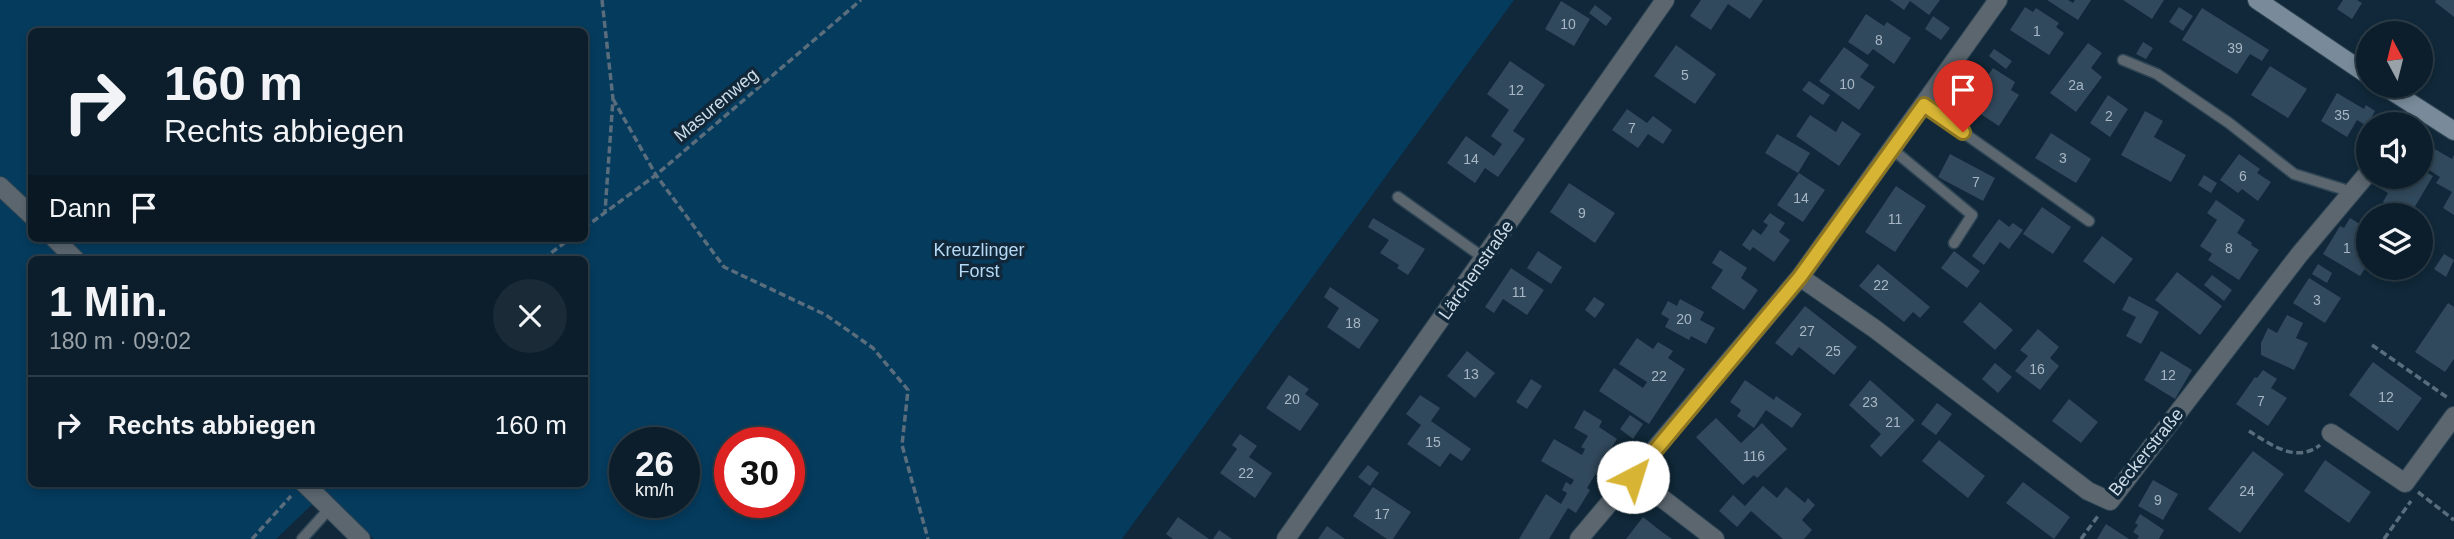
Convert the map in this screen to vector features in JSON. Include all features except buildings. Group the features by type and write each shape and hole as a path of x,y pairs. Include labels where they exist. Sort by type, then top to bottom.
{"street":[{"name":"Lärchenstraße","path":"1286,539 1665,0"},
{"path":"1579,539 1800,277 1997,0"},
{"path":"2257,0 2356,67"},
{"path":"2402,98 2454,131"},
{"path":"0,186 28,212"},
{"name":"Beckerstraße","path":"1800,277 1875,329 2088,491 2110,501 2299,255 2356,187"},
{"path":"58,242 72,256"},
{"path":"2331,433 2411,488 2454,416"},
{"path":"1633,477 1715,539"},
{"path":"308,487 361,539"}],"lane":[{"path":"2123,60 2157,74 2229,123 2294,174 2352,192"},
{"path":"1924,105 2089,221"},
{"path":"1892,149 1972,215 1954,243"},
{"path":"1398,197 1484,258"},
{"path":"302,539 330,508"}],"path":[{"path":"602,0 613,99 604,212"},
{"name":"Masurenweg","path":"588,225 656,175 861,0"},
{"path":"613,99 656,175 724,267 826,315 873,348 908,390 902,445 928,539"},
{"path":"547,256 566,242"},
{"path":"2372,345 2454,403"},
{"path":"2249,432 2280,450 2304,453 2317,448 2331,433"},
{"path":"251,539 300,487"},
{"path":"2384,539 2411,488 2454,520"},
{"path":"2081,539 2110,501"}],"green space":[{"name":"Kreuzlinger Forst","path":"0,0 1514,0 1122,539 374,539 325,492 276,539 0,539"}],"route":[{"path":"1633,477 1800,277 1924,105 1963,132"}]}
